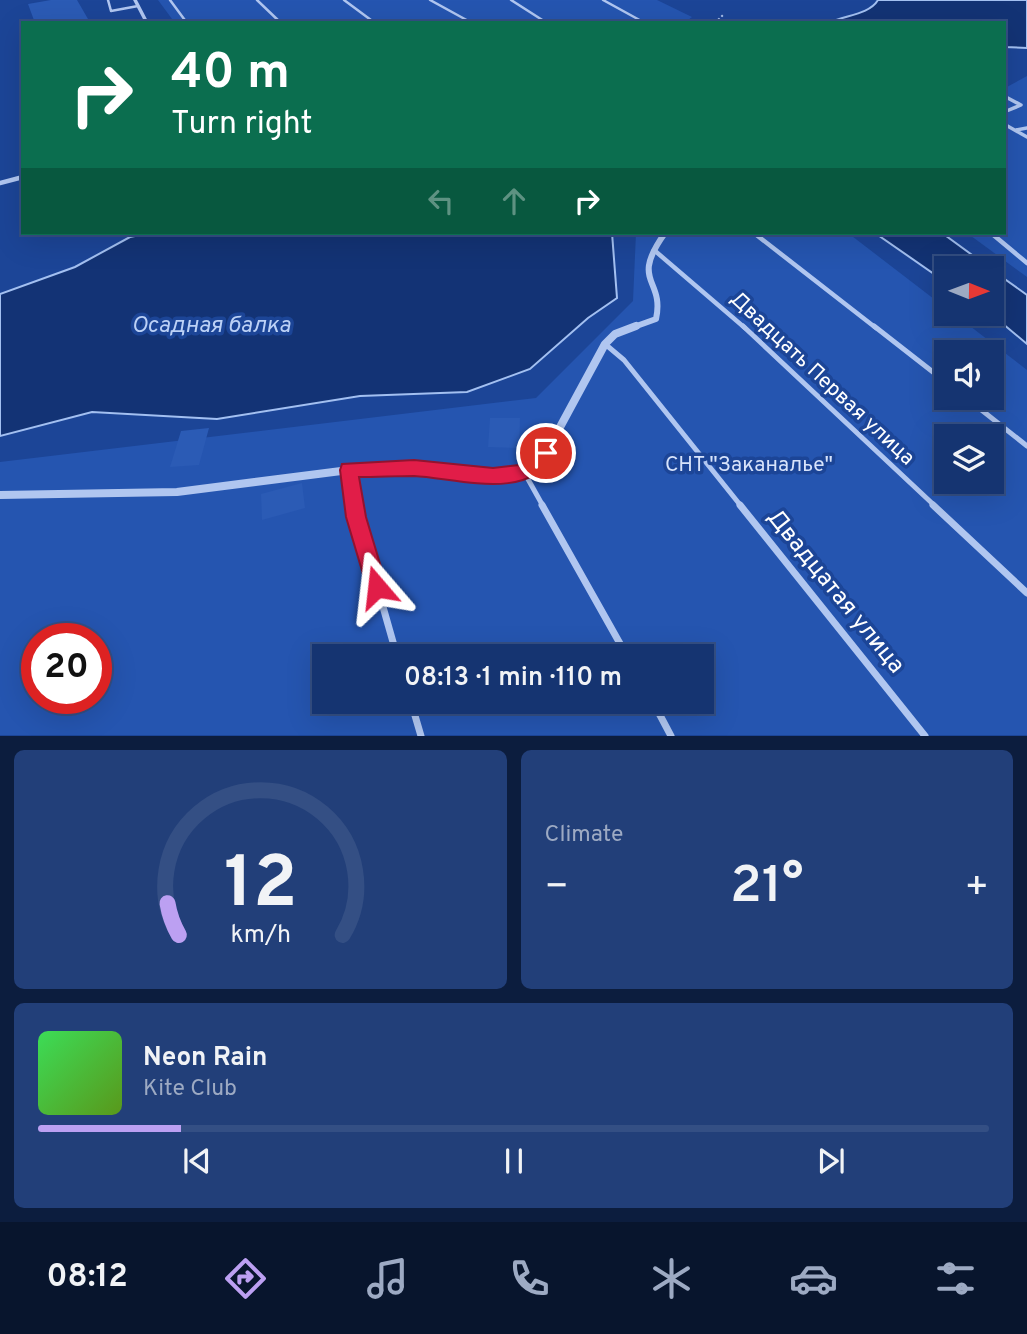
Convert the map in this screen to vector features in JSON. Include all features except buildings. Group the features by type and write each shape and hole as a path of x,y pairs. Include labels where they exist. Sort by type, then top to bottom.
{"street":[{"path":"135,0 146,21"},
{"path":"0,183 21,178"},
{"path":"0,495 177,492 349,470 414,468 493,476 524,472 546,453 606,344 615,334 656,319 660,307 647,268 664,235"}],"lane":[{"path":"108,0 111,11 138,6"},
{"path":"170,0 186,21"},
{"path":"257,0 279,21"},
{"path":"344,0 372,21"},
{"path":"430,0 468,21"},
{"path":"511,0 544,21"},
{"path":"603,0 641,21"},
{"path":"1006,97 1021,105 1006,111"},
{"path":"1006,125 1027,137"},
{"path":"1016,130 1027,128"},
{"path":"757,235 934,373"},
{"path":"993,235 1027,263"},
{"name":"Двадцать Первая улица","path":"654,250 713,298 1027,593"},
{"name":"Двадцатая улица","path":"606,344 624,360 925,736"},
{"path":"981,410 1027,446"},
{"path":"349,470 356,517 393,644"},
{"path":"524,472 620,644"},
{"path":"415,714 421,736"},
{"path":"659,714 671,736"}],"path":[{"path":"717,21 724,15"}],"green space":[{"path":"158,0 657,0 692,17 687,21 174,21"},
{"path":"1027,76 1027,277 1004,260 1004,256 998,256 970,235 1006,235 1006,87"},
{"name":"СНТ \"Заканалье\"","path":"636,235 851,235 934,299 934,326 970,326 988,340 934,340 934,410 1004,410 1004,352 1027,370 1027,735 0,735 0,462 536,398 633,301"}],"water":[{"path":"878,0 1027,0 1027,48 1006,47 1006,21 833,21 862,12"},
{"name":"Осадная балка","path":"612,235 617,298 588,318 530,369 467,392 360,396 217,419 92,412 0,436 0,294 75,267 130,237"},
{"path":"878,235 945,235 974,256 934,256 934,274"},
{"path":"1004,279 1027,295 1027,344 1004,325"}],"route":[{"path":"377,587 356,517 349,470 414,468 493,476 524,472 546,453"}]}
